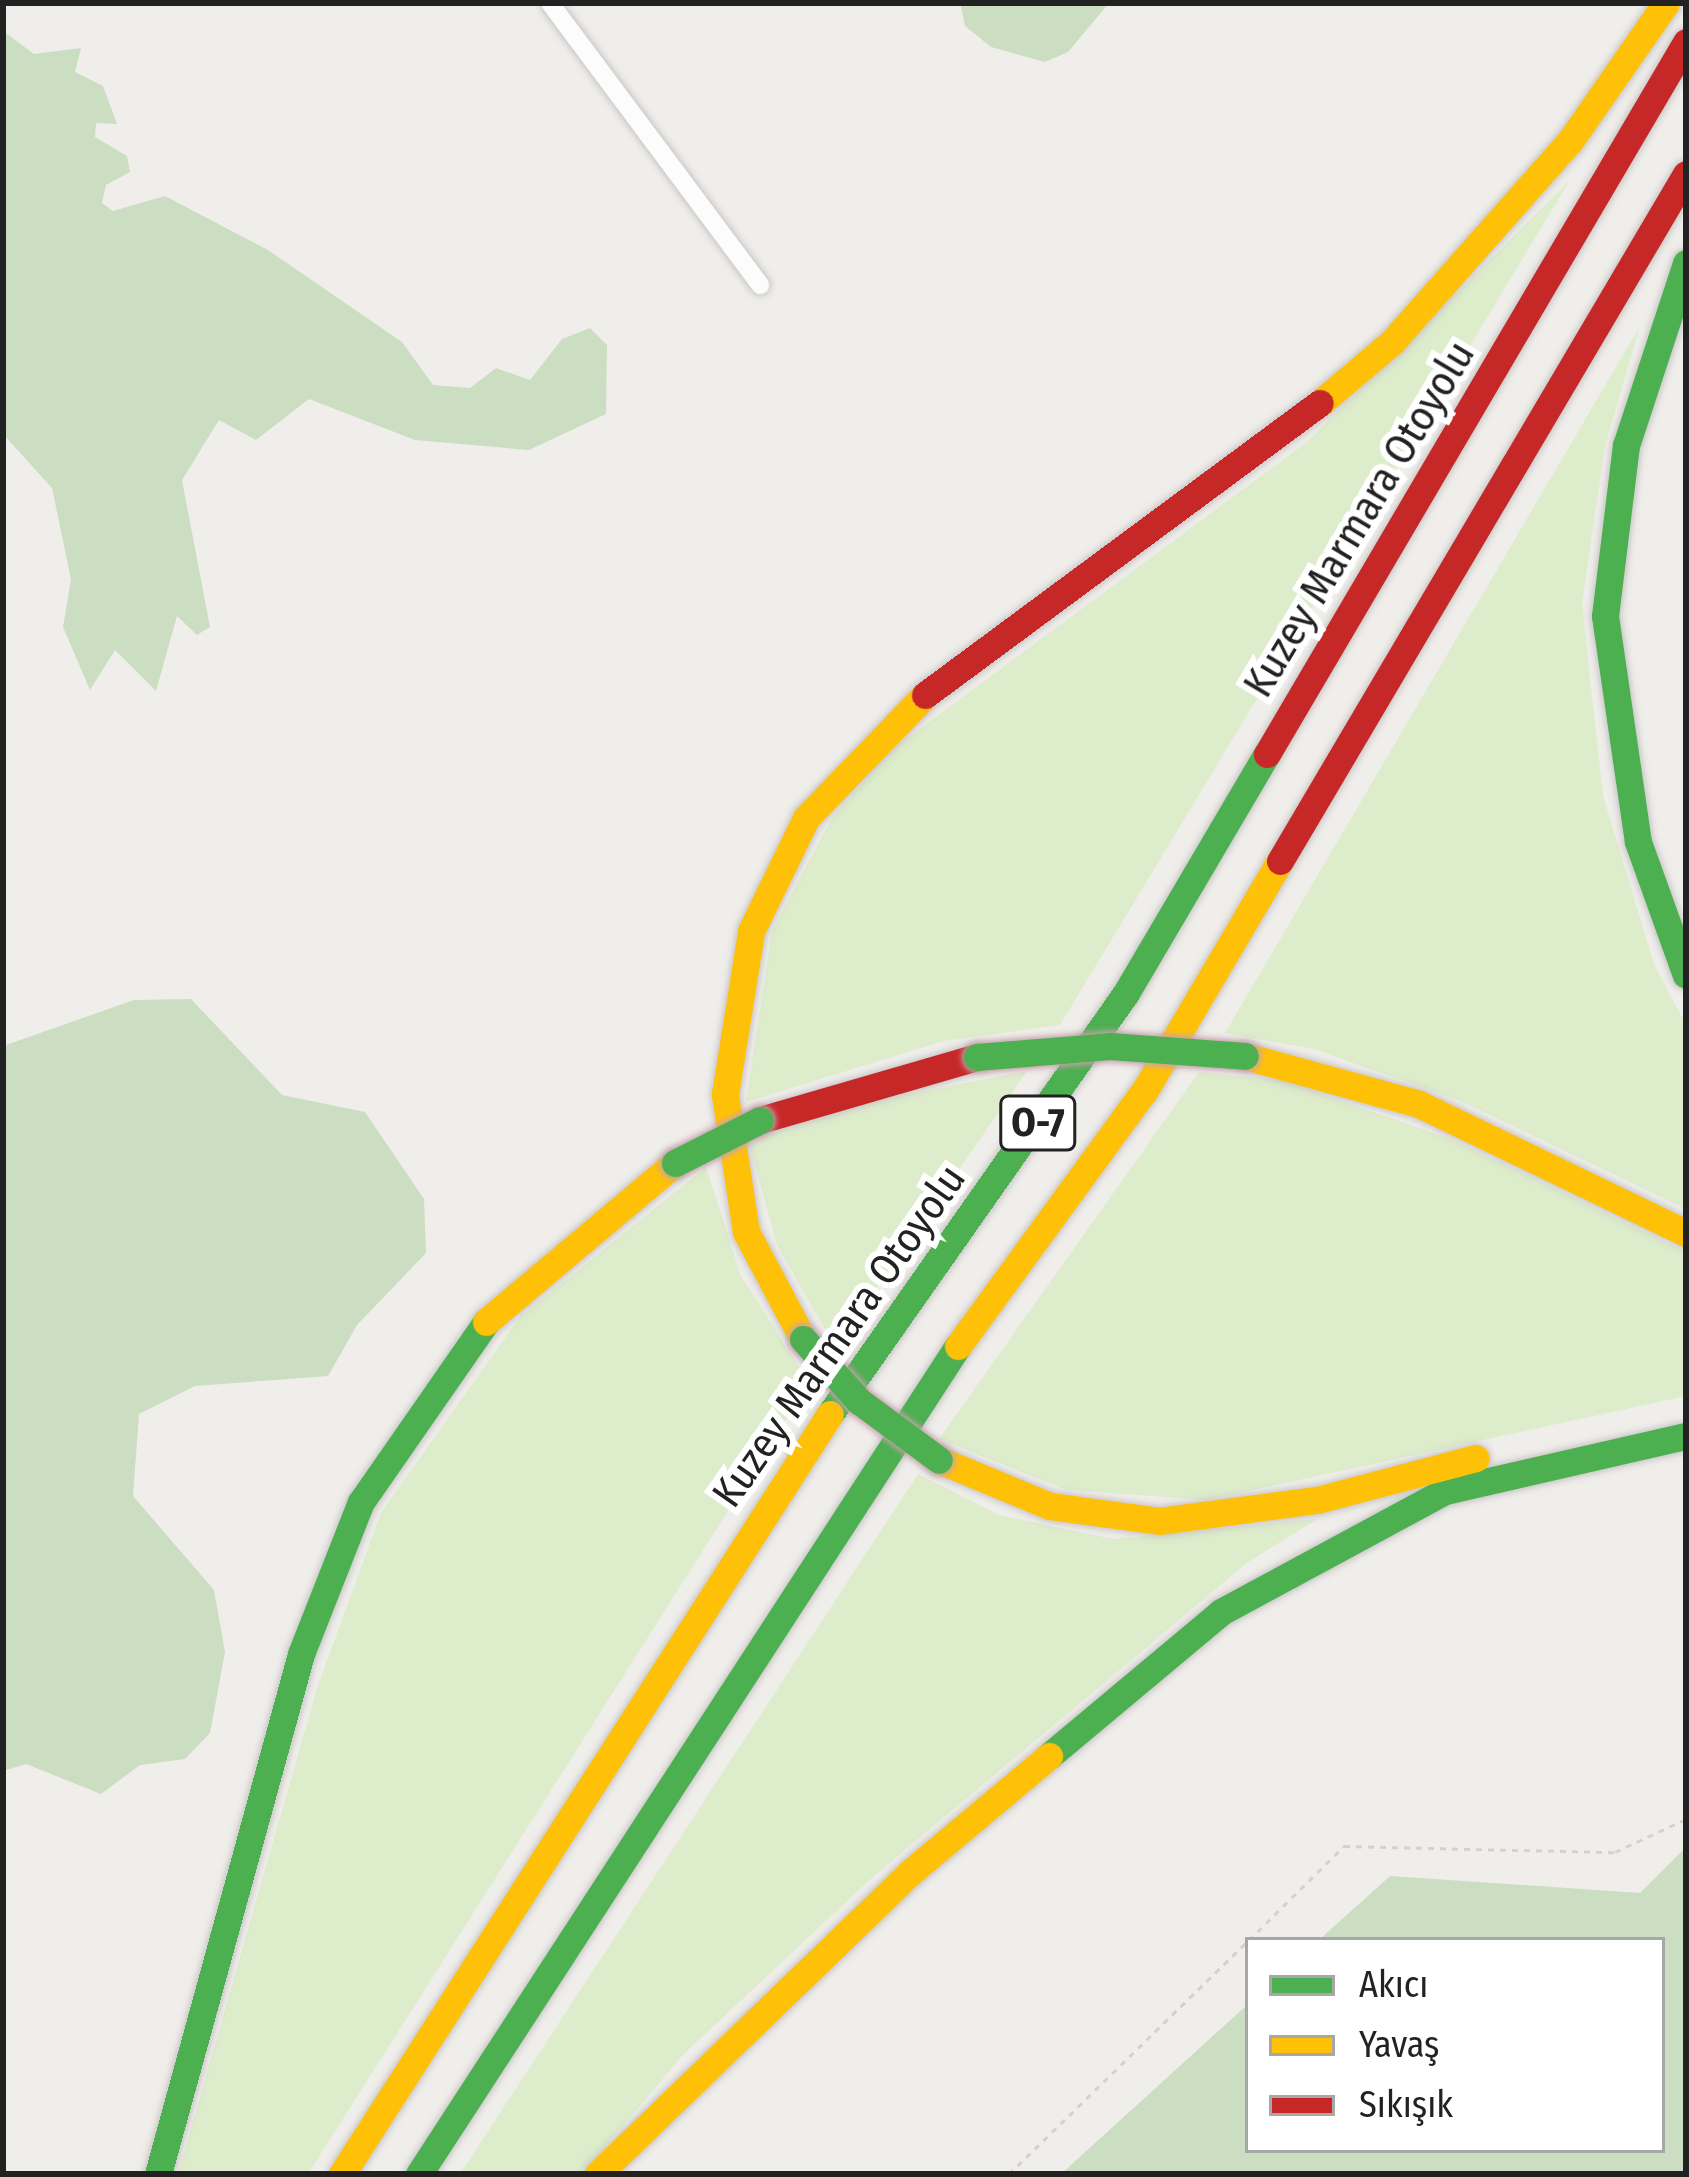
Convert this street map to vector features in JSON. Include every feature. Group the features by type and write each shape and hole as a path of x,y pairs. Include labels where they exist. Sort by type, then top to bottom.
{"highway":[{"path":"1666,3 1556,158 1392,341 1261,453 917,701 806,818 751,932 725,1077 746,1232 803,1339 859,1401 939,1460 1050,1506 1203,1519 1686,1419"},
{"name":"Kuzey Marmara Otoyolu","path":"342,2174 833,1409 1126,993 1686,42"},
{"name":"O-7","path":"418,2174 911,1410 1144,1090 1686,174"},
{"path":"1686,263 1625,445 1605,616 1637,842 1686,975"},
{"path":"158,2174 301,1654 361,1502 497,1305 675,1163 760,1120 976,1057 1110,1046 1244,1056 1418,1104 1686,1232"},
{"path":"598,2174 912,1870 1221,1612 1444,1491 1686,1436"}],"street":[{"path":"550,3 760,285"}],"path":[{"path":"1252,1937 1344,1846 1615,1852 1686,1819"},
{"path":"1009,2174 1245,1944"}],"green space":[{"path":"960,3 1109,3 1068,52 1045,62 991,47 965,26"},
{"path":"3,31 34,54 81,48 75,72 103,86 117,124 96,123 95,137 127,156 130,172 106,185 102,203 113,211 165,196 268,250 402,342 433,385 470,388 496,368 530,380 562,339 590,328 607,345 606,414 529,450 415,440 309,399 256,440 219,420 182,480 210,627 197,635 177,616 156,691 115,650 90,690 63,627 71,579 52,488 3,434"},
{"path":"1570,180 1060,1025 944,1041 746,1102 772,931 832,818 891,750 1307,442"},
{"path":"1640,326 1605,445 1582,604 1603,796 1654,964 1686,1025 1686,1209 1463,1102 1314,1049 1225,1033"},
{"path":"191,999 282,1095 365,1112 424,1199 426,1253 357,1325 328,1376 195,1386 139,1414 133,1496 214,1590 225,1652 210,1733 185,1759 140,1765 101,1794 26,1764 3,1771 3,1046 134,1000"},
{"path":"1027,1071 834,1345 777,1245 749,1144 824,1111"},
{"path":"1199,1072 1280,1080 1451,1139 1686,1252 1686,1396 1207,1500 1067,1490 939,1439"},
{"path":"706,1167 740,1274 809,1383 308,2174 178,2174 318,1685 381,1513 519,1318"},
{"path":"918,1474 999,1515 1113,1539 1318,1519 1248,1562 875,1875 683,2055 582,2174 460,2174"},
{"path":"1686,1847 1686,2174 1061,2174 1245,2007 1245,2153 1665,2153 1665,1937 1322,1937 1390,1876 1640,1893"}],"traffic: fast":[{"path":"1686,263 1626,445 1605,616 1638,842 1686,975"},
{"path":"830,1414 1126,993 1267,754"},
{"path":"977,1057 1110,1046 1245,1056"},
{"path":"675,1163 760,1120"},
{"path":"158,2174 301,1654 361,1502 486,1322"},
{"path":"803,1339 859,1401 939,1460"},
{"path":"419,2174 958,1346"},
{"path":"1049,1756 1221,1612 1445,1491 1686,1436"}],"traffic: slow":[{"path":"1320,403 1392,342 1570,141 1666,3"},
{"path":"803,1339 746,1232 725,1094 751,931 806,818 925,695"},
{"path":"958,1346 1145,1090 1280,861"},
{"path":"1245,1056 1419,1104 1686,1233"},
{"path":"486,1322 675,1163"},
{"path":"342,2174 830,1414"},
{"path":"939,1460 1050,1506 1159,1521 1317,1500 1476,1458"},
{"path":"598,2174 912,1871 1049,1756"}],"traffic: jam":[{"path":"1267,754 1686,42"},
{"path":"1280,861 1686,174"},
{"path":"925,695 1320,403"},
{"path":"760,1120 977,1057"}]}
